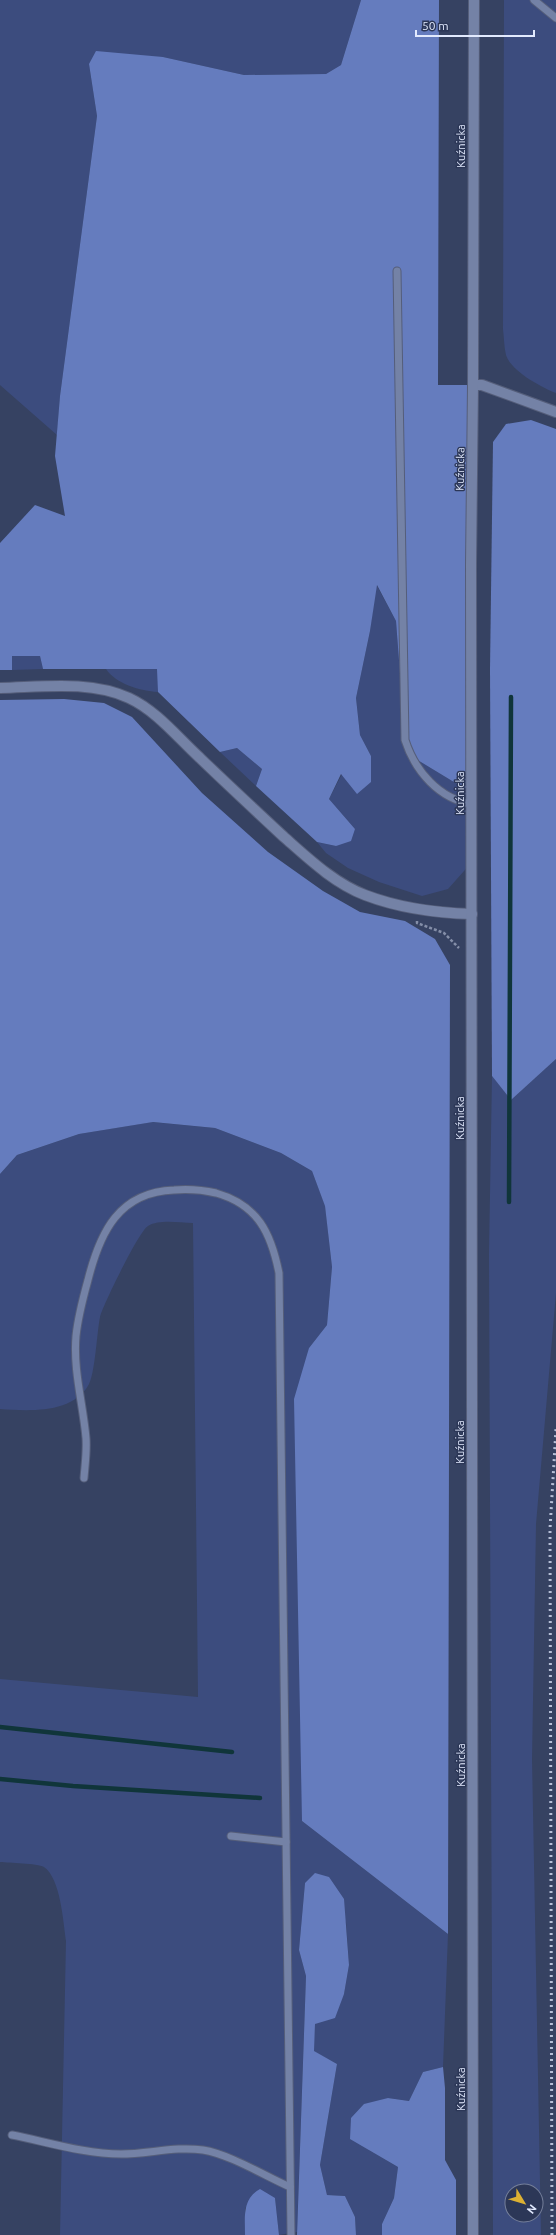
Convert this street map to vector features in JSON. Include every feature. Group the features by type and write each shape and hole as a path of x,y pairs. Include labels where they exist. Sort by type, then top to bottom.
{"street":[{"name":"Kuźnicka","path":"473,2235 472,804 470,565 473,385 474,0"},
{"path":"473,385 482,385 556,412"},
{"path":"0,688 84,688 117,693 130,698 156,716 268,822 332,877 365,895 386,901 433,912 472,914"}],"lane":[{"path":"534,0 556,18"},
{"path":"397,271 405,740 411,759 429,781 446,796 457,802 472,804"},
{"path":"84,1478 86,1439 77,1371 76,1337 82,1299 92,1263 106,1228 119,1212 132,1200 154,1191 193,1190 215,1193 237,1201 256,1214 267,1230 275,1251 279,1273 291,2235"},
{"path":"231,1836 286,1842"},
{"path":"12,2135 119,2154 182,2148 204,2150 219,2154 290,2187"}],"shaded area":[{"path":"0,0 361,0 341,65 326,74 244,75 163,57 89,64 97,116 60,396 57,435 0,385"},
{"path":"361,0 439,0 438,385 473,385 472,793 406,753 396,621 377,585 370,631 356,698 360,735 371,756 371,782 357,794 341,774 329,799 355,829 351,841 336,846 317,842 256,786 262,769 237,748 220,752 158,692 157,669 43,669 40,656 12,656 12,670 0,670 0,543 35,505 65,516 55,456 60,396 97,116 89,64 96,51 163,57 244,75 326,74 341,65"},
{"path":"504,0 556,0 556,393 535,383 514,367 506,355 505,349 503,329"},
{"path":"531,420 556,429 556,1059 511,1100 492,1076 490,669 493,442 506,424"},
{"path":"376,584 396,621 406,753 472,793 472,862 448,889 422,896 379,882 348,868 326,853 317,842 336,846 355,829 329,799 342,774 349,782 371,756 360,735 356,698 370,631"},
{"path":"12,656 40,656 43,669 12,670"},
{"path":"106,669 158,669 158,692 136,688 122,683"},
{"path":"64,699 104,703 132,717 202,793 268,852 323,891 360,912 405,921 435,939 450,965 448,1934 302,1821 294,1399 309,1348 327,1325 332,1267 325,1206 312,1171 281,1153 215,1128 153,1122 79,1134 17,1155 0,1174 0,700"},
{"path":"237,748 262,769 256,786 220,752"},
{"path":"556,1059 556,1293 536,1524 532,1759 540,2183 504,2183 504,2223 541,2223 541,2235 493,2235 489,1254 492,1076 511,1100"},
{"path":"152,1122 215,1128 281,1153 312,1171 325,1205 332,1267 327,1325 309,1348 302,1821 448,1934 443,2067 423,2072 409,2101 388,2098 369,2150 398,2167 394,2198 382,2224 382,2235 356,2235 355,2217 345,2196 327,2195 320,2165 337,2064 313,2051 315,2024 344,1994 349,1965 346,1922 305,1883 299,1950 306,1976 297,2232 279,2235 275,2198 245,2208 245,2235 60,2235 66,1941 58,1891 50,1873 44,1867 40,1866 0,1862 0,1679 198,1697 193,1223 158,1223 148,1226 143,1231 121,1270 102,1310 91,1379 82,1394 61,1406 37,1410 0,1409 0,1174 17,1155 79,1134"},
{"path":"315,1873 329,1877 344,1899 349,1965 344,1994 335,2018 315,2024 314,2051 337,2064 320,2165 327,2195 345,2196 355,2217 356,2235 297,2235 306,1976 299,1950 305,1883"},
{"path":"443,2067 445,2088 445,2160 456,2180 456,2235 382,2235 382,2224 394,2198 398,2167 350,2139 351,2118 364,2104 388,2098 409,2101 423,2072"},
{"path":"260,2189 275,2198 279,2235 245,2235 245,2215 247,2203 254,2193"}],"waterway":[{"path":"509,1202 511,697"},
{"path":"0,1727 232,1752"},
{"path":"0,1779 73,1786 260,1798"}],"railway":[{"path":"552,2235 550,1529 556,1429"}]}
